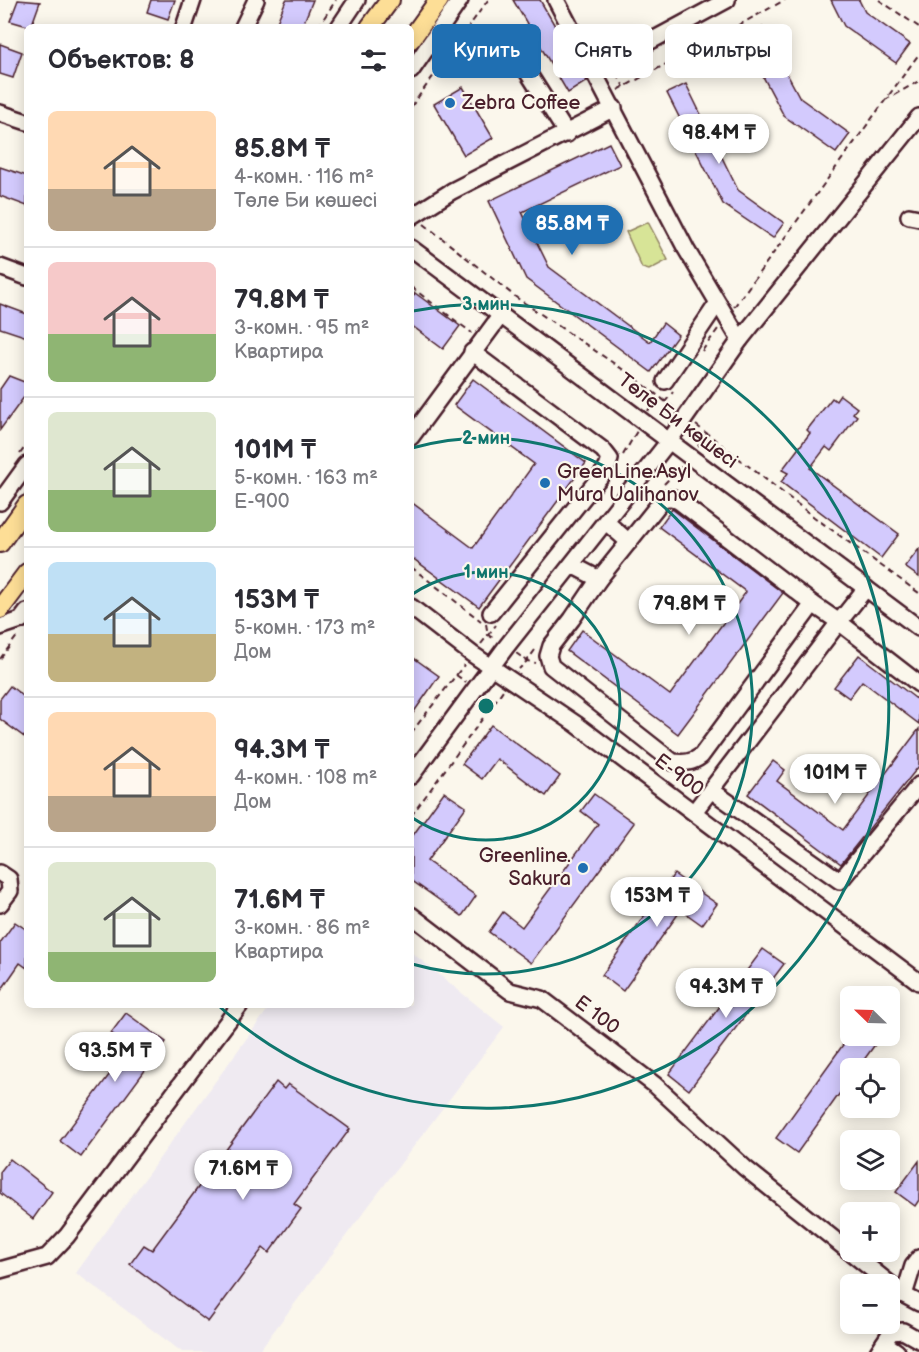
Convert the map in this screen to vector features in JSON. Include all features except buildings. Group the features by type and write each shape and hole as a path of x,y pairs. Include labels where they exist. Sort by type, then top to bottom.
{"main road":[{"path":"372,24 390,0"},
{"path":"414,35 439,0"},
{"path":"0,543 24,510"},
{"path":"0,609 24,577"}],"street":[{"path":"185,24 193,0"},
{"path":"244,24 256,0"},
{"path":"341,24 357,0"},
{"path":"414,67 460,0"},
{"path":"556,0 569,24"},
{"path":"653,40 727,0"},
{"path":"531,78 567,134"},
{"path":"599,78 686,249 740,340"},
{"path":"414,215 452,191 567,134 611,102"},
{"path":"0,113 24,121"},
{"path":"414,772 491,667 669,441 740,340 919,117"},
{"path":"902,136 919,123"},
{"path":"902,136 919,134"},
{"name":"Төле Би көшесі","path":"414,250 919,628"},
{"path":"0,267 24,276"},
{"path":"669,387 717,304"},
{"path":"414,433 501,315"},
{"path":"477,346 603,450 610,459 607,468 488,619"},
{"path":"0,502 24,469"},
{"path":"813,604 701,756 694,761 673,762 551,666 548,656 551,646 599,579 657,505 664,498 673,498 919,684"},
{"path":"606,522 629,542"},
{"path":"572,565 599,579"},
{"path":"694,812 866,588"},
{"name":"E-900","path":"414,609 472,654 576,724 919,982"},
{"path":"0,627 21,620 24,616"},
{"path":"711,789 840,881 919,785"},
{"path":"0,873 9,879 10,891 0,904"},
{"name":"E 100","path":"414,917 510,991 542,999 655,1085 745,1168 904,1295 919,1303"},
{"path":"0,1270 47,1257 67,1236 238,1008"},
{"path":"904,1295 913,1266 919,1258"},
{"path":"886,1349 891,1332 897,1330 909,1333 919,1340"}],"path":[{"path":"320,24 336,0"},
{"path":"414,103 488,0"},
{"path":"611,102 785,0"},
{"path":"879,0 919,27"},
{"path":"699,356 919,54"},
{"path":"882,102 919,81"},
{"path":"414,218 517,298 634,377 814,517 919,593"},
{"path":"414,290 477,346"},
{"path":"666,402 669,387"},
{"path":"414,569 488,619"},
{"path":"0,659 20,634"},
{"path":"414,729 472,654"},
{"path":"414,812 494,703"}],"shaded area":[{"path":"414,954 504,1027 258,1352 182,1352 76,1273 269,1008 414,1008"}],"green space":[{"path":"648,222 668,260 649,270 642,268 626,232"}],"place":[{"name":"Zebra Coffee","path":"450,103"},
{"name":"GreenLine.Asyl Mura Ualihanov","path":"545,483"},
{"name":"Greenline. Sakura","path":"583,868"}]}
